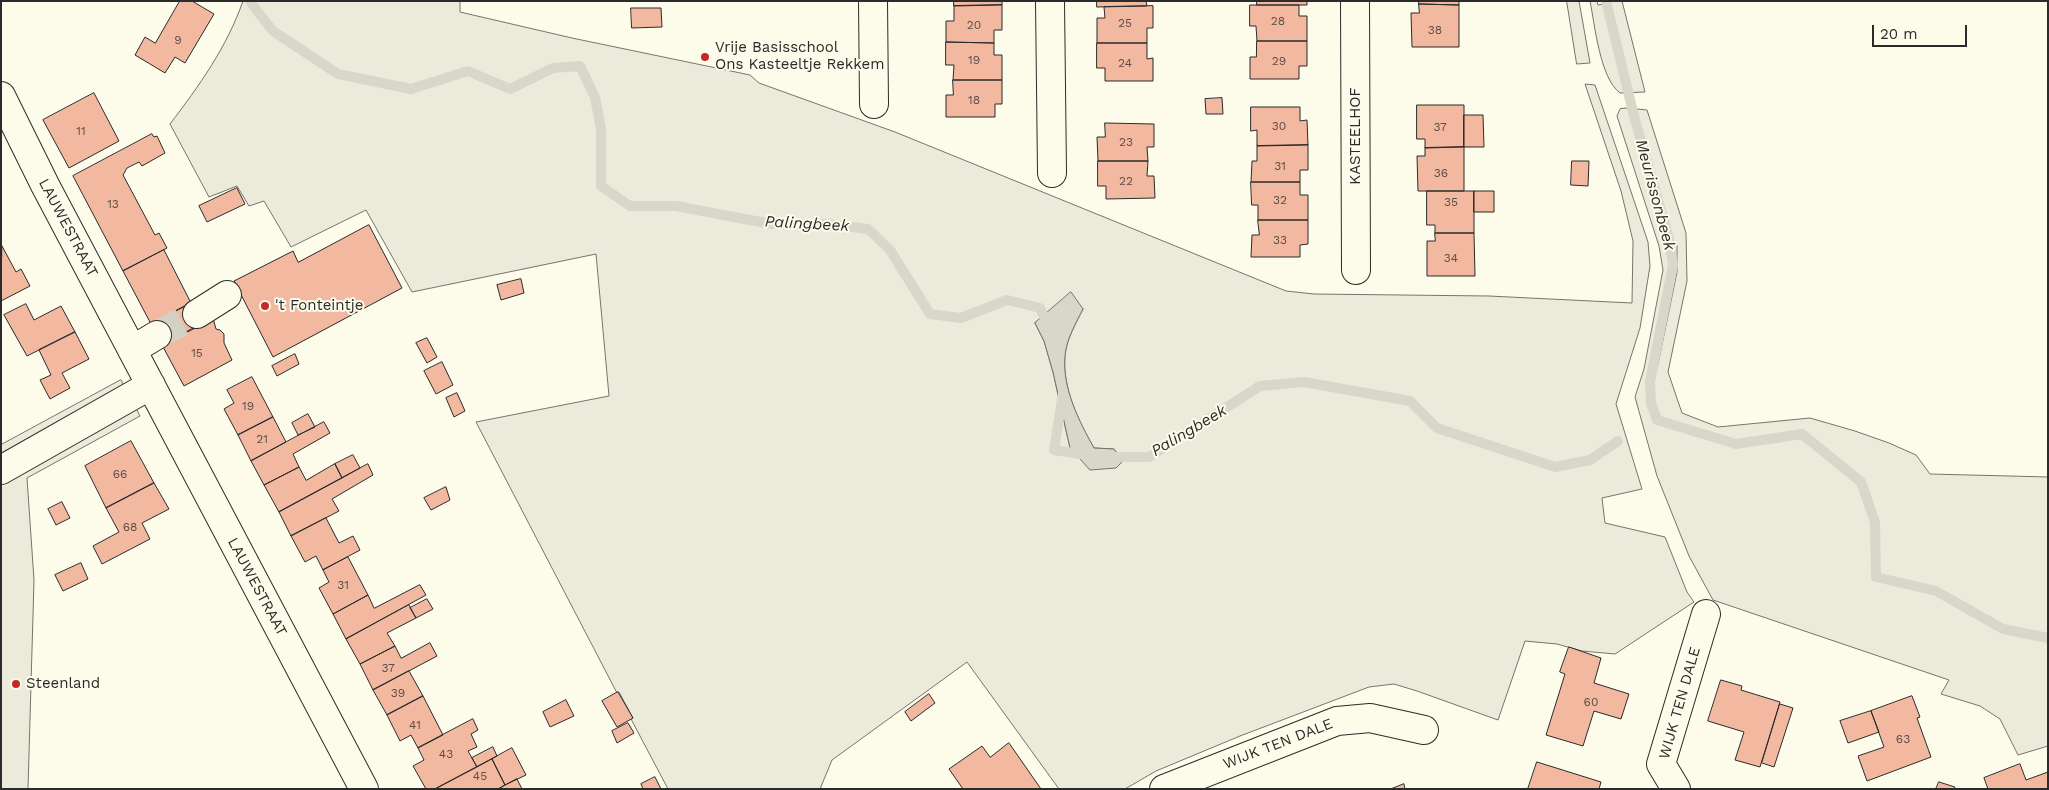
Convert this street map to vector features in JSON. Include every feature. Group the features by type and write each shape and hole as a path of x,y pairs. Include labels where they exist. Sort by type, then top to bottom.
{"street":[{"path":"874,1 874,104"},
{"path":"1050,1 1052,173"},
{"name":"KASTEELHOF","path":"1355,1 1356,270"},
{"name":"LAUWESTRAAT","path":"1,96 45,185 364,789"},
{"path":"197,314 227,295"},
{"path":"132,350 157,335"},
{"path":"1,470 151,385"},
{"name":"WIJK TEN DALE","path":"1676,789 1661,764 1706,614"},
{"name":"WIJK TEN DALE","path":"1164,789 1337,721 1370,718 1424,730"}],"shaded area":[{"path":"243,1 460,1 460,12 572,38 750,75 759,83 895,132 1286,291 1314,294 1489,296 1632,303 1633,241 1621,191 1585,84 1595,85 1648,242 1650,266 1640,328 1616,404 1642,489 1602,498 1605,523 1665,537 1687,592 1694,602 1615,654 1582,651 1557,644 1525,641 1498,720 1394,684 1369,687 1240,736 1156,771 1125,789 1059,789 967,662 832,760 820,789 668,789 631,719 633,718 619,692 617,693 476,422 609,396 596,254 412,292 366,210 291,247 264,201 249,206 237,186 209,197 170,124 221,50","holes":["1083,309 1069,338 1066,350 1065,368 1069,392 1077,416 1094,448 1114,449 1123,461 1070,448 1053,372 1044,341 1035,323"]},
{"path":"1567,1 1579,1 1590,63 1577,64"},
{"path":"1590,1 1597,1 1598,5 1604,4 1604,1 1622,1 1645,92 1620,93 1613,86 1599,51"},
{"path":"1620,109 1647,110 1686,233 1687,281 1668,372 1682,413 1718,427 1810,418 1855,431 1916,455 1930,474 2048,477 2048,746 2018,755 2000,719 1980,706 1941,694 1949,680 1713,600 1689,556 1657,476 1635,397 1644,369 1663,270 1659,246 1617,116","holes":["1677,245 1677,272 1657,369 1652,369 1670,273 1671,249"]},
{"path":"1071,292 1083,309 1067,344 1065,368 1069,392 1077,415 1094,448 1114,449 1123,461 1116,468 1090,470 1070,448 1053,372 1044,341 1035,323"},
{"name":"Steenland","path":"121,380 140,416 27,478 34,580 28,789 1,789 1,445"}],"building":[{"path":"180,1 192,1 214,14 185,63 175,57 165,73 135,55 145,37 155,43"},
{"path":"954,1 1002,1 1002,5 954,6"},
{"path":"1097,1 1146,1 1147,6 1097,7"},
{"path":"1257,1 1307,1 1307,5 1257,5"},
{"path":"1419,1 1459,1 1459,5 1419,4"},
{"path":"1419,4 1459,5 1459,47 1412,47 1411,13 1419,13"},
{"path":"1002,5 1002,30 994,30 994,43 946,42 946,21 954,21 954,6"},
{"path":"1250,5 1299,5 1299,16 1307,16 1307,41 1257,41 1256,26 1250,26"},
{"path":"1153,6 1153,28 1147,28 1147,43 1097,43 1097,18 1105,18 1104,7"},
{"path":"631,8 661,8 662,27 632,28"},
{"path":"1257,41 1307,41 1307,66 1299,66 1299,79 1250,79 1250,57 1256,57"},
{"path":"946,42 994,43 994,55 1002,55 1002,80 953,80 954,65 946,65"},
{"path":"1097,43 1147,43 1147,59 1153,58 1153,81 1105,81 1105,68 1097,68"},
{"path":"953,80 1002,80 1002,104 995,104 995,117 946,117 946,95 953,95"},
{"path":"94,93 119,141 69,168 43,120"},
{"path":"1222,98 1223,114 1206,114 1205,99"},
{"path":"1417,105 1464,105 1464,147 1425,148 1425,139 1417,139"},
{"path":"1251,107 1300,107 1300,121 1307,120 1308,145 1257,146 1257,130 1251,131"},
{"path":"1464,115 1483,115 1484,147 1464,147"},
{"path":"1105,123 1154,124 1154,147 1147,147 1148,161 1098,161 1097,137 1105,137"},
{"path":"152,134 154,137 157,136 165,153 142,166 139,162 127,168 123,175 155,235 159,233 167,248 123,271 73,176"},
{"path":"1308,145 1308,170 1300,170 1300,182 1251,182 1252,161 1257,161 1257,146"},
{"path":"1464,147 1464,191 1418,191 1417,156 1425,156 1425,148"},
{"path":"1098,161 1148,161 1147,176 1154,176 1155,198 1106,199 1106,186 1098,186"},
{"path":"1572,161 1589,161 1588,186 1571,185"},
{"path":"1251,182 1300,182 1300,195 1308,195 1308,220 1258,220 1258,205 1252,205"},
{"path":"237,188 245,204 207,222 199,206"},
{"path":"1427,191 1474,191 1474,233 1435,233 1435,225 1427,225"},
{"path":"1474,191 1494,191 1494,212 1474,212"},
{"path":"1258,220 1308,220 1308,244 1300,245 1300,257 1251,257 1252,235 1259,235"},
{"path":"369,225 402,288 273,357 234,281 293,251 298,262"},
{"path":"1435,233 1474,233 1475,276 1427,276 1427,241 1435,241"},
{"path":"2,246 16,272 21,269 30,286 1,301"},
{"path":"164,250 191,303 151,324 123,271"},
{"path":"521,279 524,293 501,300 497,285"},
{"path":"191,303 203,324 162,345 151,324"},
{"path":"26,304 34,320 61,306 75,332 27,356 4,315"},
{"path":"213,318 216,329 224,334 224,343 232,360 184,386 162,345"},
{"path":"75,332 89,359 62,373 70,388 50,399 40,380 51,375 39,350"},
{"path":"427,338 437,357 427,363 416,343"},
{"path":"295,354 299,364 277,376 272,366"},
{"path":"442,362 453,385 436,394 424,371"},
{"path":"252,377 273,417 238,435 224,409 234,403 227,390"},
{"path":"457,393 465,411 454,417 446,398"},
{"path":"308,414 315,427 298,435 292,423"},
{"path":"273,417 286,442 251,461 238,435"},
{"path":"324,422 330,433 293,454 299,467 264,485 251,461"},
{"path":"131,441 154,483 106,508 85,466"},
{"path":"353,455 360,468 342,478 335,464"},
{"path":"335,464 342,478 279,512 264,485 299,467 306,480"},
{"path":"368,464 373,475 332,499 339,511 291,536 279,512"},
{"path":"154,483 169,509 142,523 150,539 102,564 93,546 119,532 106,508"},
{"path":"446,487 450,500 431,510 424,498"},
{"path":"62,502 70,518 56,525 48,509"},
{"path":"326,518 339,543 353,536 360,550 323,570 316,556 305,562 291,536"},
{"path":"348,557 368,595 333,614 319,588 329,582 323,570"},
{"path":"81,563 88,579 63,591 55,575"},
{"path":"420,585 426,595 346,639 333,614 368,595 374,608"},
{"path":"427,599 433,609 416,618 410,608"},
{"path":"409,605 416,618 387,633 395,646 360,664 346,639"},
{"path":"430,643 437,656 373,690 360,664 395,646 401,658"},
{"path":"1569,647 1601,658 1594,683 1629,694 1621,719 1594,711 1583,746 1546,735 1565,674 1560,672"},
{"path":"409,671 423,696 387,715 373,690"},
{"path":"1721,680 1742,686 1741,690 1780,702 1760,767 1735,760 1744,732 1708,721"},
{"path":"618,692 633,718 617,727 602,701"},
{"path":"929,694 935,703 911,721 905,712"},
{"path":"423,696 443,735 418,748 411,735 400,741 387,715"},
{"path":"1912,696 1920,717 1917,718 1931,757 1867,781 1858,756 1884,747 1871,711"},
{"path":"566,700 574,716 550,727 543,712"},
{"path":"1780,704 1793,708 1774,767 1762,763"},
{"path":"1871,711 1879,732 1848,743 1840,721"},
{"path":"473,719 478,730 471,734 477,747 468,751 477,767 435,789 426,789 413,766 424,760 418,748"},
{"path":"628,723 634,733 617,743 612,731"},
{"path":"1009,743 1041,789 963,789 949,769 982,746 990,757"},
{"path":"493,747 497,756 477,767 472,758"},
{"path":"512,748 526,775 505,785 492,759"},
{"path":"492,759 505,785 498,789 435,789"},
{"path":"1537,762 1601,782 1599,789 1528,789"},
{"path":"2020,764 2026,780 2048,772 2048,789 1988,789 1984,778"},
{"path":"655,777 661,789 643,789 641,784"},
{"path":"517,779 522,789 498,789 505,785"},
{"path":"1939,782 1955,787 1954,789 1936,789"},
{"path":"1404,784 1405,789 1391,789"}],"waterway":[{"name":"Palingbeek","path":"1606,1 1634,116 1669,239 1673,265 1650,382 1651,403 1657,420 1736,444 1802,434 1861,482 1875,522 1876,577 1936,591 2003,629 2048,638"},
{"name":"Palingbeek","path":"251,3 273,31 338,74 411,89 468,71 510,89 553,68 580,66 595,97 601,129 601,186 630,206 676,206 771,224 827,224 868,229 890,250 930,314 961,318 1007,300 1040,308 1049,328"},
{"name":"Palingbeek","path":"1107,457 1149,457 1260,386 1304,382 1410,401 1437,428 1555,467 1590,460 1618,441"},
{"name":"Palingbeek","path":"1063,393 1054,450 1087,455"}],"tunnel":[{"path":"157,335 197,314"}],"place":[{"name":"Vrije Basisschool Ons Kasteeltje Rekkem","path":"705,57"},
{"name":"'t Fonteintje","path":"265,306"},
{"name":"Steenland","path":"16,684"}],"water label":[{"name":"Meurissonbeek","path":"1655,195"}]}
